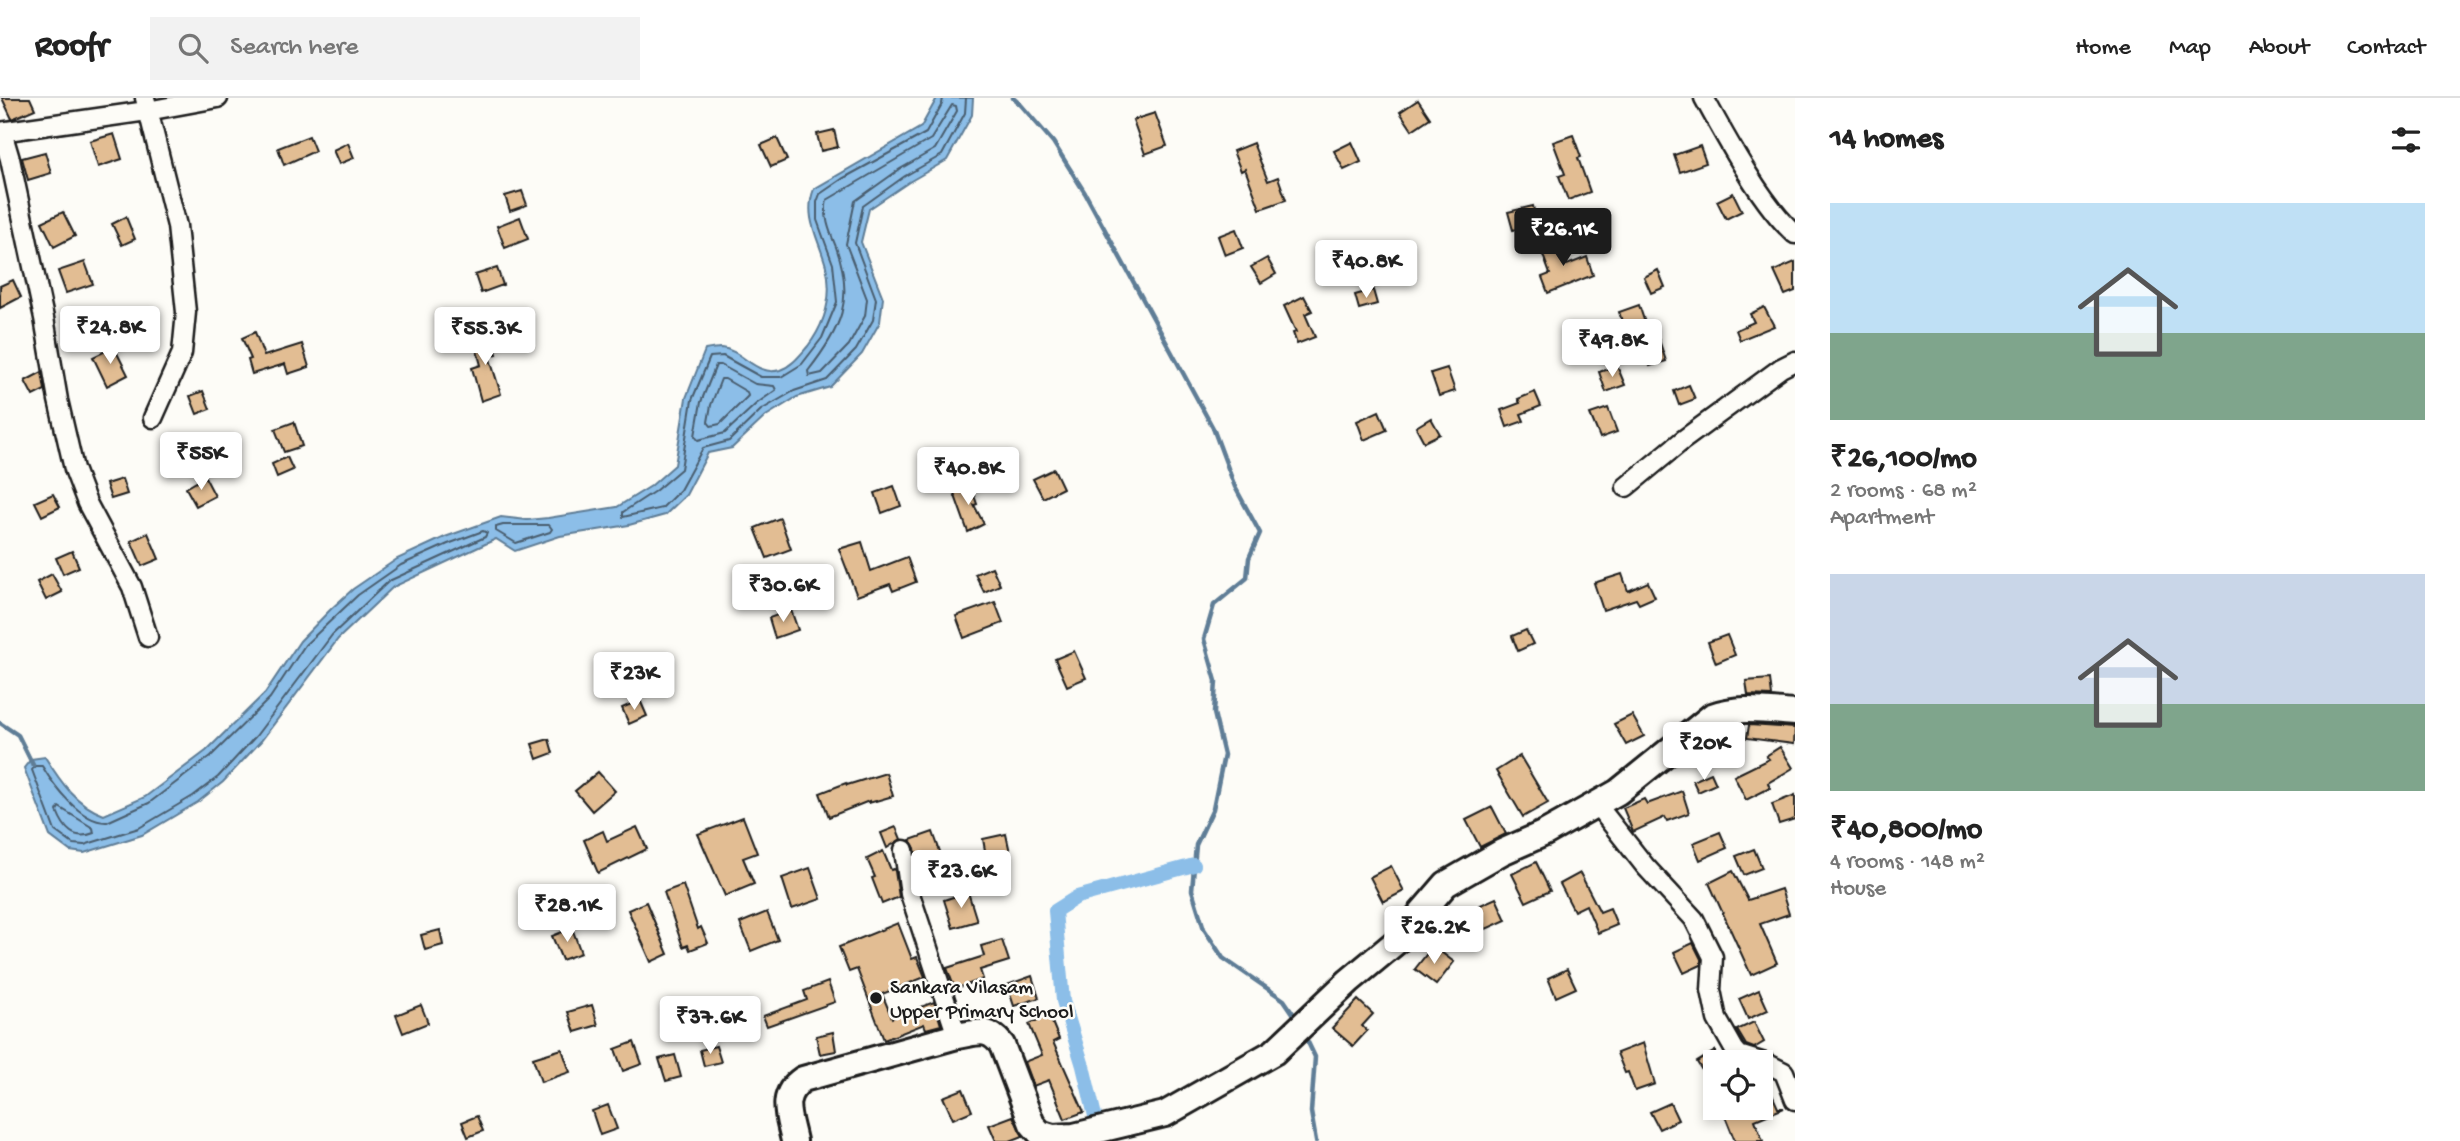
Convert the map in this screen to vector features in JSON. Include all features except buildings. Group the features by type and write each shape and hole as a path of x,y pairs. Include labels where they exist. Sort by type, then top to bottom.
{"main road":[{"path":"794,1141 786,1102 791,1087 803,1079 983,1031 995,1036 1002,1045 1031,1124 1040,1133 1052,1137 1074,1136 1165,1114 1265,1058 1301,1029 1349,981 1396,942 1446,884 1618,792 1712,716 1745,709 1795,713"}],"street":[{"path":"148,637 132,587 88,503 74,469 10,159 1,132 146,105 218,98"},
{"path":"1704,98 1749,174 1783,224 1795,234"},
{"path":"146,105 177,226 186,312 181,353 153,418"},
{"path":"1626,487 1683,440 1781,368 1795,361"},
{"path":"1597,805 1645,866 1694,919 1713,957 1711,990 1717,1019 1734,1049 1739,1055 1784,1072 1795,1100"},
{"path":"904,850 909,894 957,1036"}],"water":[{"path":"937,98 973,98 972,115 947,160 869,209 861,242 883,298 880,322 862,354 830,387 797,397 766,416 732,448 708,453 686,495 665,515 629,525 560,536 515,551 496,539 393,587 338,639 261,741 223,782 198,802 142,835 84,853 70,851 50,836 24,768 31,759 45,757 77,799 104,815 145,797 206,751 265,693 300,641 331,609 353,589 397,559 445,537 501,517 527,520 617,507 651,486 675,465 686,398 705,350 729,350 764,370 780,370 792,363 814,337 826,308 829,287 826,266 811,219 814,189 921,127"}],"waterway":[{"path":"1013,98 1053,142 1085,193 1213,428 1235,487 1260,533 1249,558 1247,578 1214,605 1204,639 1216,681 1214,713 1224,755 1213,809 1196,845 1192,890 1204,929 1223,958 1284,1000 1297,1019"},
{"path":"0,723 18,735 33,765"},
{"path":"1095,1116 1063,1001 1055,911 1077,897 1194,865"},
{"path":"1305,1036 1315,1057 1311,1112 1316,1141"}],"place":[{"name":"Sankara Vilasam Upper Primary School","path":"876,998"}]}
